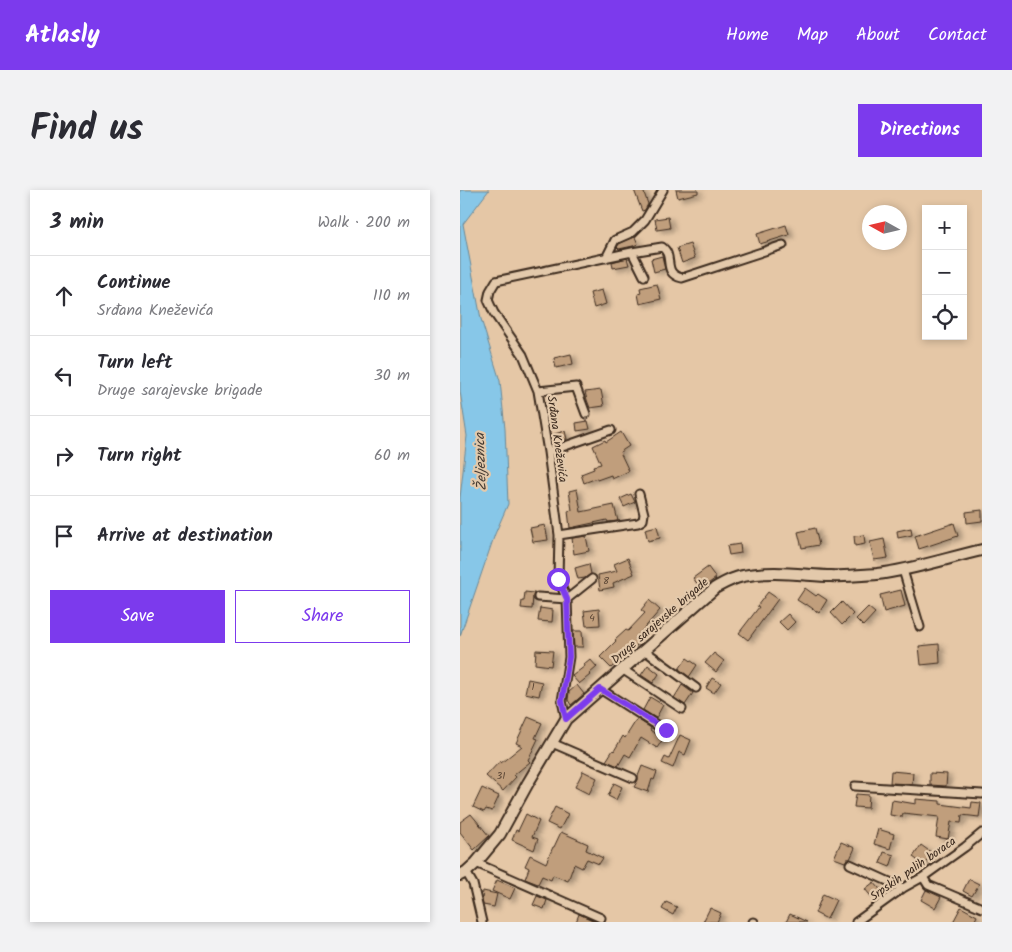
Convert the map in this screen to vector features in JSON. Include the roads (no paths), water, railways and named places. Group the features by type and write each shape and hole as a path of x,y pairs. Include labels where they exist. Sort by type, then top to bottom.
{"main road":[{"name":"Druge sarajevske brigade","path":"463,873 476,863 500,834 566,719 715,588 728,580 759,574 834,576 877,574 903,570 982,550"}],"street":[{"path":"606,258 615,240 633,232 644,220 663,190"},
{"name":"Srđana Kneževića","path":"566,719 562,701 569,657 567,599 558,579 559,535 538,391 523,355 494,313 488,300 490,290 496,281 662,247 666,249 671,272 682,278 783,246"},
{"path":"632,252 644,276"},
{"path":"538,391 576,388 586,414"},
{"path":"548,452 611,430"},
{"path":"559,535 638,523 643,520 644,514 639,494"},
{"path":"903,570 920,627"},
{"path":"538,598 567,599 592,579"},
{"path":"644,650 696,688"},
{"path":"622,669 682,709"},
{"path":"600,689 666,730"},
{"path":"552,743 634,778"},
{"path":"855,786 982,794"},
{"name":"Srpskih palih boraca","path":"856,922 903,888 923,877 982,833"},
{"path":"476,863 602,918"},
{"path":"850,864 903,888"},
{"path":"463,873 473,884 482,922"},
{"path":"923,877 928,885 982,908"}],"water":[{"name":"Željeznica","path":"460,190 489,190 463,224 481,319 500,381 505,429 508,504 495,534 460,636 460,498 467,436 460,391"}]}
